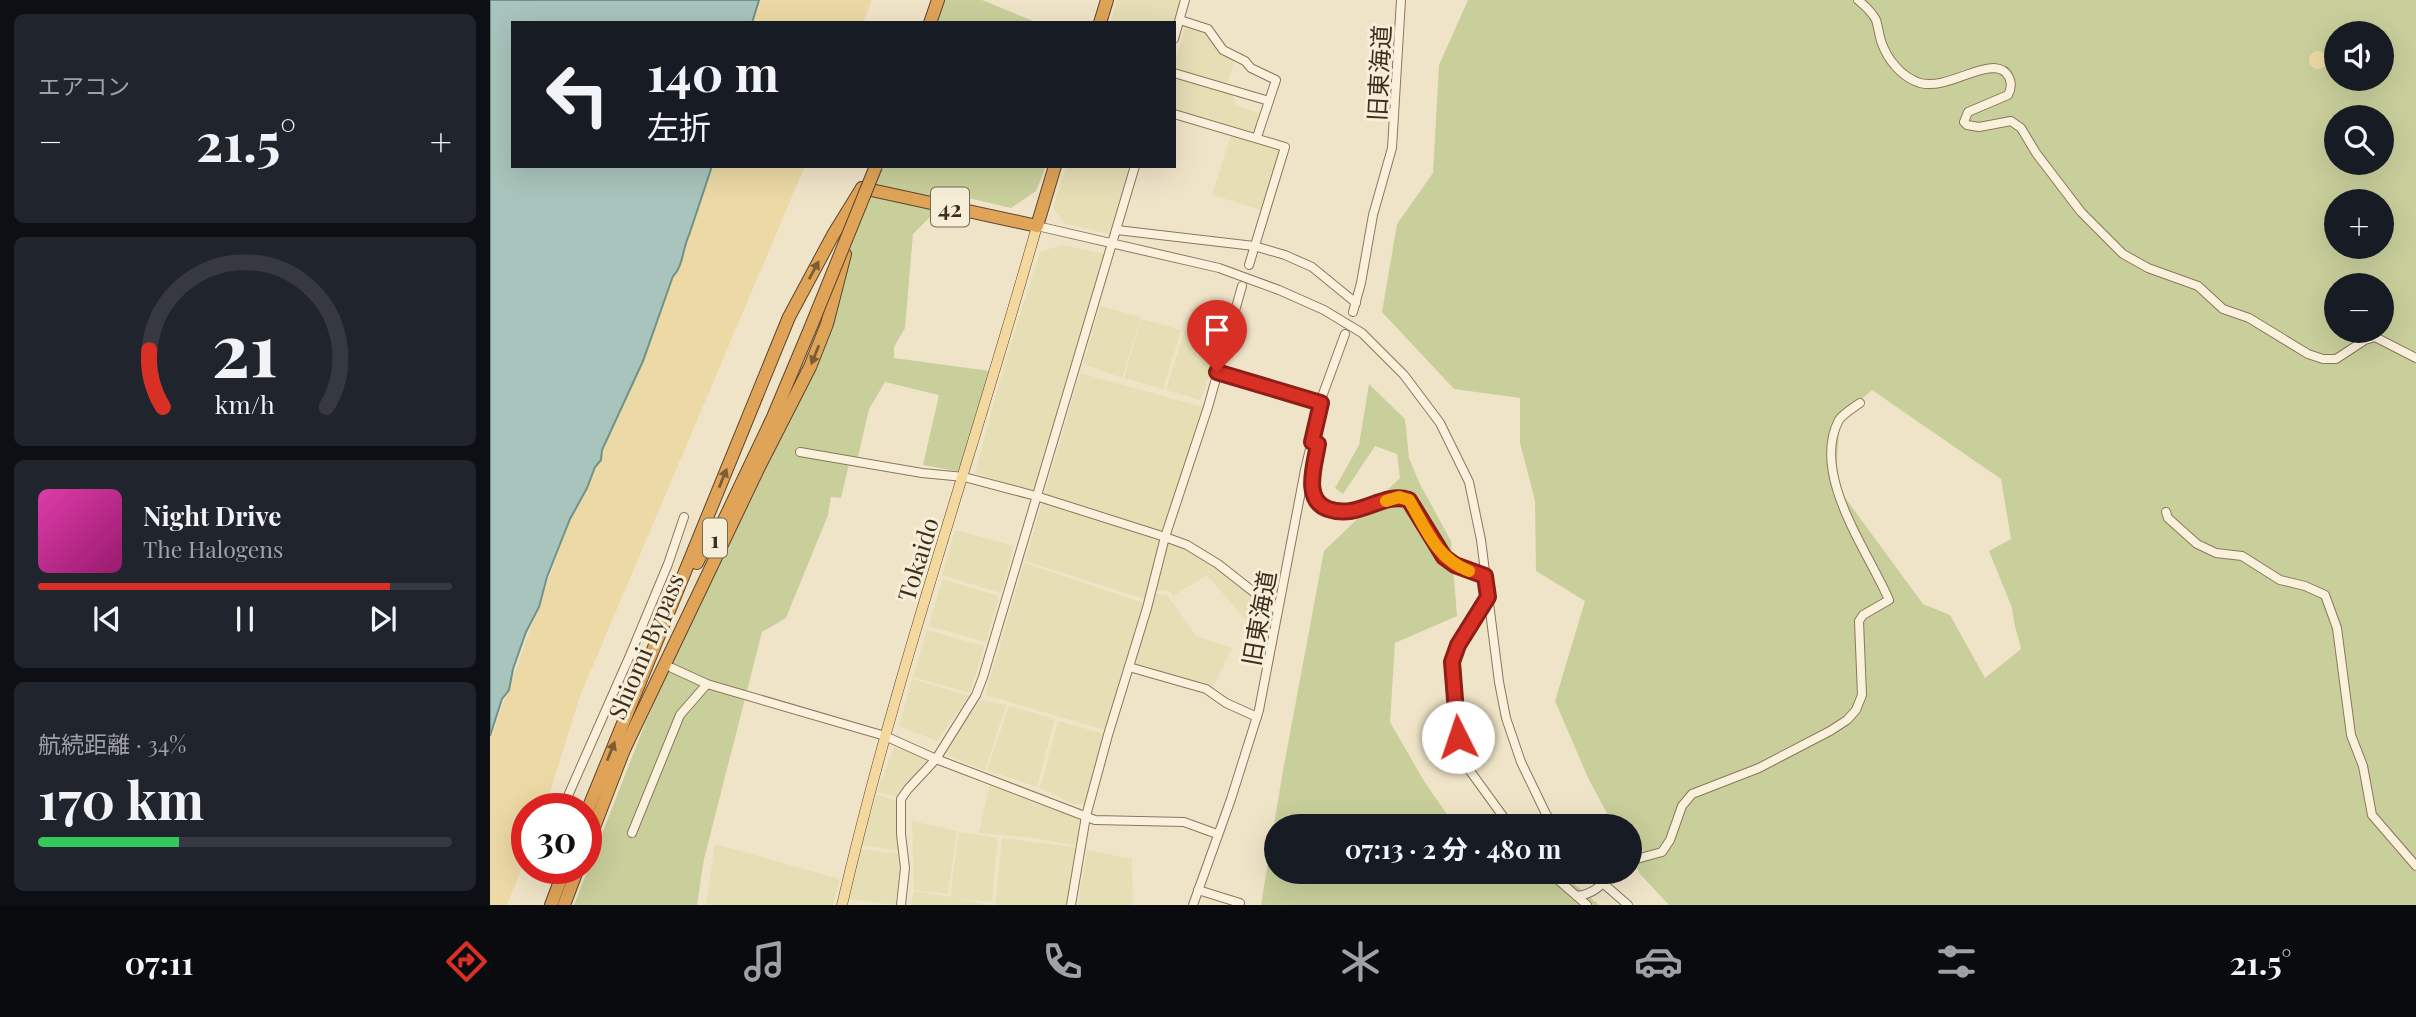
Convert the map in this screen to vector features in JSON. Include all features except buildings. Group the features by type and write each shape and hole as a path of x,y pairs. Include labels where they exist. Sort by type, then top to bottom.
{"highway":[{"path":"922,21 929,0"},
{"path":"931,21 938,0"},
{"path":"1101,21 1107,0"},
{"path":"622,754 759,467 810,367 827,324 869,168"},
{"name":"Shiomi Bypass","path":"622,754 680,616 773,417 875,168"},
{"path":"1037,226 1054,168"},
{"path":"642,678 789,317 862,188"},
{"name":"42","path":"862,188 1037,226"},
{"name":"Shiomi Bypass","path":"642,678 812,324"},
{"name":"1","path":"595,793 642,678"},
{"name":"1","path":"602,806 622,754"},
{"path":"551,905 559,884"},
{"path":"564,905 572,884"}],"main road":[{"name":"Tokaido","path":"842,905 885,736 1037,226"}],"street":[{"path":"1176,33 1185,0"},
{"name":"旧東海道","path":"1353,312 1373,215 1392,148 1401,0"},
{"path":"1857,0 1875,18 1889,60 1907,78 1936,84 1994,68 2005,72 2011,79 2012,88 2008,95 1968,113 1964,122 1979,127 2011,121 2021,128 2036,153 2081,212 2123,254 2148,268 2198,286 2223,309 2249,318 2308,354 2323,359 2336,359 2365,340 2375,337 2416,358"},
{"path":"1180,20 1208,29 1223,50 1276,80 1257,137"},
{"path":"1176,74 1269,101"},
{"path":"1176,115 1285,147 1248,265"},
{"path":"901,905 905,868 901,799 936,759 976,695 983,677 1134,168"},
{"path":"1037,226 1239,274 1324,310 1362,333 1404,375 1440,423 1469,482 1506,718 1521,762 1546,814"},
{"path":"1117,230 1254,246 1285,255 1312,267 1356,303"},
{"path":"1071,905 1086,816 1165,537 1242,286"},
{"name":"旧東海道","path":"1193,905 1231,799 1265,688 1312,442 1321,403 1345,334"},
{"path":"1217,372 1321,403"},
{"path":"1642,858 1662,852 1670,840 1682,806 1692,794 1759,768 1830,731 1847,720 1856,710 1862,695 1859,621 1863,615 1889,600 1876,569 1846,514 1830,463 1832,440 1840,418 1860,403"},
{"path":"1312,442 1318,444 1312,487 1315,501 1323,508 1335,512 1354,512 1399,497 1409,500 1444,557 1455,565 1485,576"},
{"path":"800,452 964,477 1036,496 1165,537 1187,545 1218,564 1278,611"},
{"path":"2166,512 2168,518 2197,544 2216,553 2242,556 2280,580 2305,586 2325,595 2337,628 2351,734 2363,766 2372,815 2416,866"},
{"path":"569,793 634,655 684,517"},
{"path":"1488,597 1458,645 1452,662 1458,744 1465,764 1501,814"},
{"path":"1129,667 1206,689 1226,704 1257,717"},
{"path":"672,668 707,684 885,736 936,759 1086,816 1114,822 1184,822 1217,834"},
{"path":"632,833 680,715 707,684"},
{"path":"1563,884 1587,905"},
{"path":"1577,896 1590,893 1601,884"},
{"path":"1603,884 1628,905"},
{"path":"1198,890 1240,903"}],"shaded area":[{"path":"1117,0 1181,0 1175,21 1111,21"},
{"path":"1186,26 1207,33 1221,53 1235,60 1227,84 1237,106 1262,114 1256,133 1176,110 1176,58"},
{"path":"1232,132 1275,146 1280,151 1262,210 1212,195"},
{"path":"1065,168 1129,168 1110,234 1066,224 1053,209"},
{"path":"1062,245 1104,254 1033,493 975,473 1006,359 1040,252"},
{"path":"1100,306 1141,317 1122,378 1083,364"},
{"path":"1141,319 1181,330 1163,389 1124,378"},
{"path":"1185,330 1222,343 1200,400 1166,390"},
{"path":"1080,373 1206,408 1167,540 1184,544 1259,597 1246,620 1207,575 1173,596 1170,591 1152,590 1152,593 1167,595 1196,636 1232,648 1212,689 1131,668 1109,731 985,695 1024,563 1147,604 1148,600 1025,561"},
{"path":"955,530 1014,546 1001,593 942,575"},
{"path":"942,579 999,596 986,642 929,626"},
{"path":"927,630 984,646 970,693 913,677"},
{"path":"912,679 969,696 937,741 899,726"},
{"path":"981,700 1006,705 985,770 942,753"},
{"path":"1009,706 1055,719 1037,787 987,770"},
{"path":"1058,721 1108,735 1089,804 1074,804 1040,788"},
{"path":"894,747 929,758 898,797 877,792"},
{"path":"990,784 1083,819 1078,846 1034,838 979,833"},
{"path":"877,794 896,801 899,851 861,845"},
{"path":"912,821 957,831 948,894 914,890"},
{"path":"959,832 998,838 992,902 955,898 991,905 911,905 914,891 950,897"},
{"path":"1002,838 1080,848 1071,905 995,905"},
{"path":"715,844 840,879 833,905 706,905"},
{"path":"860,849 899,854 900,873 895,905 848,899"},
{"path":"1087,850 1132,859 1133,905 1078,905"}],"green space":[{"path":"944,0 982,0 1033,21 937,21"},
{"path":"1468,0 2416,0 2416,905 1669,905 1642,876 1642,814 1607,814 1589,780 1555,701 1585,601 1536,571 1535,501 1520,443 1520,398 1454,389 1382,312 1397,224 1433,173 1439,65","holes":["1872,390 2001,479 2011,539 1989,551 2012,608 2021,649 1985,678 1950,615 1923,604 1835,484 1840,418"]},
{"path":"880,168 1045,168 1036,191 1011,208 939,191 936,211 913,234 905,328 894,347 894,358 990,371 961,472 923,465 939,395 885,382 869,409 858,457 849,464 841,498 831,497 828,515 786,618 762,632 704,859 697,905 574,905 582,884 602,884 602,834 645,724 810,350"},
{"path":"1369,384 1405,419 1409,458 1451,541 1457,616 1395,643 1390,722 1447,814 1276,814 1324,551 1400,478 1397,454 1375,446 1343,494 1335,488 1359,445"},
{"path":"1264,884 1574,884 1599,905 1261,905"}],"sand":[{"path":"758,0 872,0 864,21 753,21"},
{"path":"2315,52 2324,54 2324,66 2318,69 2312,66 2309,60"},
{"path":"710,168 804,168 580,696 550,793 511,793 511,884 515,884 507,905 490,905 490,740 569,523 643,361"}],"water":[{"path":"490,0 759,0 753,21 511,21 511,168 711,168 681,262 673,276 643,361 602,450 601,460 570,519 547,577 539,607 526,632 509,690 502,699 490,736"}],"slow traffic":[{"path":"1386,501 1399,497 1409,500 1444,557 1469,571"}],"route":[{"path":"1217,372 1321,403 1312,442 1318,444 1312,487 1315,501 1323,508 1335,512 1354,512 1399,497 1409,500 1444,557 1455,565 1485,576 1488,597 1458,645 1452,662 1458,737"}]}
